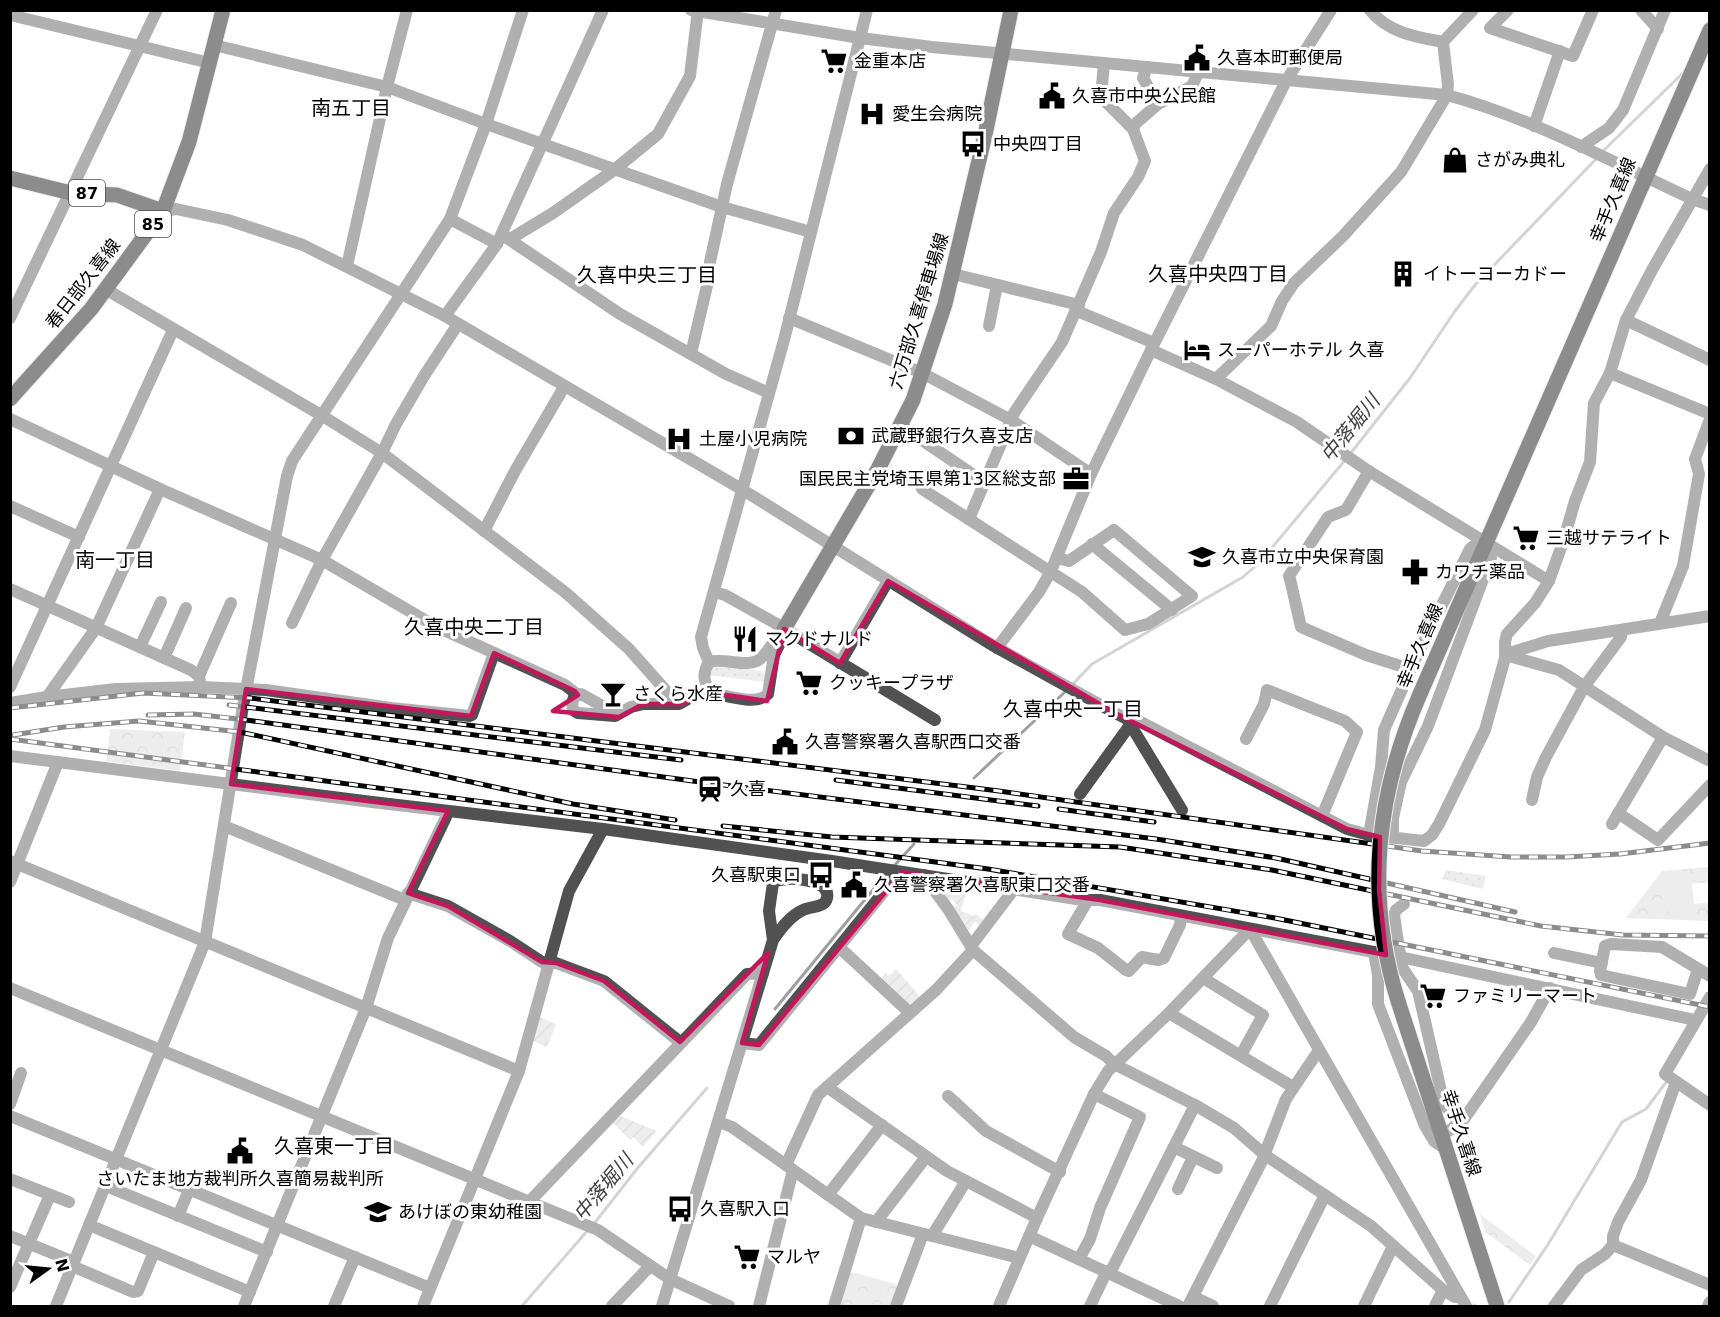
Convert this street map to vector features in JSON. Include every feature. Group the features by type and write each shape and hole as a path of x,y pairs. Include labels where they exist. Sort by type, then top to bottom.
{"main road":[{"name":"春日部久喜線","path":"10,399 107,290 163,211 189,142 223,10"},
{"name":"六万部久喜停車場線","path":"783,629 878,469 901,426 922,373 953,274 1011,10"},
{"name":"幸手久喜線","path":"1497,1306 1389,967 1379,890 1379,848 1385,800 1403,735 1420,694 1710,30"},
{"name":"87","path":"10,178 71,193 117,195 163,211"}],"street":[{"path":"10,318 157,10"},
{"path":"347,266 387,87 407,10"},
{"path":"56,1306 205,942 246,689 292,461 450,219 486,124 523,10"},
{"path":"445,316 503,239 542,143 603,10"},
{"path":"691,354 710,273 710,262 722,207 776,10"},
{"path":"578,694 574,697 572,704 573,710 578,713 615,716 643,704 685,702 693,696 704,674 709,662 701,637 789,318 867,10"},
{"path":"998,648 1039,592 1051,571 1091,474 1153,346 1286,81 1331,10"},
{"path":"1370,10 1400,33 1443,42"},
{"path":"1216,379 1271,326 1286,293 1294,283 1343,236 1401,172 1447,95 1443,42 1473,10"},
{"path":"1508,10 1490,28 1572,56 1593,10"},
{"path":"1641,10 1658,28"},
{"path":"1581,147 1609,128 1623,110 1665,10"},
{"path":"503,239 553,213 614,170 658,134 679,100 690,76 695,11 860,38 1003,54 1447,95 1494,109 1692,199 1710,205"},
{"path":"10,15 210,63"},
{"path":"214,45 387,87 722,207 811,232"},
{"path":"1534,126 1560,51"},
{"path":"969,519 1011,420 1062,342 1101,252 1114,213 1138,177 1145,161 1133,129 1101,98 1104,63"},
{"path":"1147,67 1143,78 1158,104"},
{"path":"1133,129 1135,124 1158,104 1192,86 1199,71"},
{"path":"1129,722 1138,722 1347,829 1369,835 1424,841 1436,830 1485,730 1505,655 1507,634 1535,603 1549,581 1590,462 1594,403 1610,373 1626,320 1652,270 1708,174"},
{"path":"163,211 176,209 228,220 303,245 347,266 445,316 743,490 998,648 1129,722 1182,810"},
{"path":"450,219 503,239 586,293 691,354 726,374 769,393"},
{"path":"953,274 1078,308 1153,346 1297,423 1369,471 1549,581"},
{"path":"989,326 997,285"},
{"path":"107,290 382,453 566,593 629,649 668,693 672,704"},
{"path":"789,318 922,373 1011,420 1091,474"},
{"path":"1626,320 1710,360"},
{"path":"292,623 322,560 396,424 458,324"},
{"path":"10,687 174,330"},
{"path":"1610,373 1710,414"},
{"path":"484,531 515,471 564,387"},
{"path":"10,419 111,467 322,560 435,626 571,688 606,708 624,711"},
{"path":"1660,623 1683,566 1699,474 1695,459 1710,419"},
{"path":"901,426 984,482"},
{"path":"1369,471 1346,510 1328,516 1289,576 1301,627 1366,655 1410,669"},
{"path":"47,697 96,628 160,489"},
{"path":"922,489 1051,571 1096,603 1125,630 1148,624 1192,596 1114,530 1069,561 1057,558"},
{"path":"10,506 79,537"},
{"path":"1369,835 1381,767 1384,730 1410,669 1470,549 1486,542"},
{"path":"1393,838 1394,818 1401,782 1428,726 1491,558 1486,542"},
{"path":"1092,544 1172,610"},
{"path":"840,663 888,581"},
{"path":"10,589 191,670 200,681"},
{"path":"714,592 724,595 783,629 935,720"},
{"path":"140,647 160,602"},
{"path":"200,681 231,603"},
{"path":"164,658 186,608"},
{"path":"1505,655 1548,641 1710,616"},
{"path":"752,663 762,657 783,629"},
{"path":"693,696 713,693 762,699 768,694 774,655 782,639 783,629"},
{"path":"1532,800 1537,777 1584,687 1621,638 1622,631"},
{"path":"10,702 116,688 200,681 391,708 470,716 494,653"},
{"path":"1505,655 1559,670 1662,737 1710,761"},
{"path":"709,662 716,660 752,663 768,670 771,675"},
{"path":"704,674 706,686 713,693"},
{"path":"1246,739 1264,704 1267,690 1345,721 1357,732 1322,816"},
{"path":"1080,794 1129,722"},
{"path":"1662,737 1615,819 1658,840 1710,784"},
{"path":"10,756 603,829 1088,900 1101,900 1400,957 1695,1020"},
{"path":"10,882 14,863 58,762"},
{"path":"244,1306 366,1008 388,938 447,811"},
{"path":"224,826 406,896 448,906 542,962 556,963 604,981 680,1042"},
{"path":"423,1306 519,1071 569,891 603,829"},
{"path":"14,863 519,1071"},
{"path":"742,1043 759,1045 899,871"},
{"path":"923,875 948,909 972,948 1074,1037 1106,1056 1114,1064 1195,1105 1234,1128 1265,1155 1371,1226 1443,1290 1463,1302"},
{"path":"662,1306 773,940 781,927 794,916 826,901 828,895 826,888 820,883 782,878 775,880 769,911 773,940"},
{"path":"759,1306 790,1168 818,1095 936,990 972,948 1014,889"},
{"path":"1088,900 1068,934 1098,948 1129,971 1145,956 1158,960 1164,958 1182,916"},
{"path":"1404,904 1396,910 1394,915 1400,957 1403,969 1418,991 1444,1104 1455,1117 1456,1124"},
{"path":"999,1306 1094,1094 1114,1064 1169,1013 1250,929"},
{"path":"1250,929 1463,1302"},
{"path":"1607,945 1660,947 1704,973 1690,994 1601,975 1607,945"},
{"path":"839,947 910,1013"},
{"path":"1374,952 1378,975 1378,1004 1425,1126 1434,1141 1445,1143 1456,1124 1464,1119 1531,1022 1550,988"},
{"path":"1554,953 1602,963"},
{"path":"531,1201 680,1042 747,975 763,973"},
{"path":"1203,978 1263,1015 1241,1055"},
{"path":"10,988 598,1230 708,1302 729,1306"},
{"path":"1709,998 1665,1074 1710,1105"},
{"path":"1169,1013 1293,1087"},
{"path":"1213,1306 1191,1302 1265,1155 1279,1113 1293,1087 1319,1050"},
{"path":"10,1104 21,1073"},
{"path":"1554,1306 1581,1270 1605,1254 1613,1245 1613,1236 1618,1222 1641,1180 1676,1082"},
{"path":"827,1087 926,1157 1037,1218"},
{"path":"1079,1258 1090,1239 1100,1208 1140,1117 1094,1094"},
{"path":"948,1096 986,1131 1060,1172"},
{"path":"1090,1306 1195,1105"},
{"path":"10,1116 430,1288"},
{"path":"718,1122 732,1127 861,1218 1019,1258"},
{"path":"828,1195 882,1125"},
{"path":"1174,1148 1216,1168"},
{"path":"876,1222 926,1157"},
{"path":"1178,1189 1193,1157"},
{"path":"10,1179 69,1202"},
{"path":"896,1306 928,1235 966,1181"},
{"path":"105,1186 267,1252"},
{"path":"178,1216 189,1190"},
{"path":"10,1287 50,1195"},
{"path":"1270,1306 1325,1196"},
{"path":"834,1306 861,1218"},
{"path":"90,1225 250,1292"},
{"path":"10,1236 133,1292 138,1291 154,1252"},
{"path":"1029,1236 1179,1306"},
{"path":"1613,1245 1710,1285"},
{"path":"1364,1306 1393,1246"},
{"path":"334,1306 355,1257"},
{"path":"612,1306 650,1266"},
{"path":"1435,1306 1443,1290"},
{"path":"1708,1306 1710,1302"}],"highlighted area":[{"path":"888,581 1115,713 1347,829 1380,837 1379,890 1386,955 1100,900 902,872 759,1045 742,1043 768,953 680,1042 604,981 556,963 542,962 448,906 408,893 448,811 231,784 246,689 471,716 494,653 575,691 578,695 553,711 619,717 643,704 679,704 713,693 767,701 784,629 840,663"}],"green space":[{"path":"720,665 761,671 765,675 766,682 709,675 710,669"},
{"path":"110,729 185,732 180,771 106,761"},
{"path":"1709,867 1709,882 1692,884 1694,904 1709,903 1709,921 1626,918 1662,871"},
{"path":"1446,870 1486,876 1483,889 1442,879"},
{"path":"1690,871 1694,916 1669,918 1666,873"},
{"path":"933,881 968,887 961,911 974,916 976,914 986,922 982,927 975,922 968,931 952,909 957,905 952,899 947,902"},
{"path":"896,969 922,999 910,1010 879,981 886,973 889,976"},
{"path":"537,1016 556,1024 547,1047 531,1040"},
{"path":"618,1115 657,1131 643,1147 633,1137 630,1140 612,1122"},
{"path":"1480,1214 1536,1256 1530,1265 1485,1232"},
{"path":"852,1272 896,1284 898,1289 892,1306 838,1306 848,1273"}],"waterway":[{"name":"中落堀川","path":"1601,153 1687,69"},
{"name":"中落堀川","path":"1350,454 1410,378 1475,285 1597,158"},
{"name":"中落堀川","path":"1072,685 1092,664 1243,577 1260,562 1346,459"},
{"name":"中落堀川","path":"974,778 1068,689"},
{"name":"中落堀川","path":"893,867 914,844"},
{"name":"中落堀川","path":"775,1009 886,874"},
{"path":"1509,1302 1547,1246 1622,1122 1646,1109 1667,1081"},
{"name":"中落堀川","path":"593,1225 636,1170 707,1088"},
{"name":"中落堀川","path":"522,1306 588,1230"}],"railway":[{"path":"10,708 143,693 250,698 999,791 1422,851 1511,857 1566,857 1620,854 1710,843"},
{"path":"229,705 681,760"},
{"path":"148,715 194,714 246,720 700,782 1156,839 1276,858 1515,912"},
{"path":"13,735 64,727 139,721 240,732 573,804 675,820"},
{"path":"10,739 988,869 1275,918 1710,1007"},
{"path":"836,780 1038,806"},
{"path":"1059,809 1154,822"},
{"path":"723,826 832,837 1120,847 1272,870 1541,926 1623,935 1710,936"}],"place":[{"name":"久喜本町郵便局","path":"1197,58"},
{"name":"金重本店","path":"834,61"},
{"name":"久喜市中央公民館","path":"1052,96"},
{"name":"愛生会病院","path":"872,114"},
{"name":"中央四丁目","path":"973,144"},
{"name":"さがみ典礼","path":"1455,160"},
{"name":"イトーヨーカドー","path":"1403,274"},
{"name":"スーパーホテル 久喜","path":"1197,350"},
{"name":"武蔵野銀行久喜支店","path":"851,436"},
{"name":"土屋小児病院","path":"679,439"},
{"name":"国民民主党埼玉県第13区総支部","path":"1076,479"},
{"name":"三越サテライト","path":"1526,538"},
{"name":"久喜市立中央保育園","path":"1202,557"},
{"name":"カワチ薬品","path":"1415,572"},
{"name":"マクドナルド","path":"745,639"},
{"name":"クッキープラザ","path":"809,683"},
{"name":"さくら水産","path":"613,694"},
{"name":"久喜警察署久喜駅西口交番","path":"785,742"},
{"name":"久喜","path":"710,789"},
{"name":"久喜駅東口","path":"821,875"},
{"name":"久喜警察署久喜駅東口交番","path":"854,885"},
{"name":"ファミリーマート","path":"1433,996"},
{"name":"さいたま地方裁判所久喜簡易裁判所","path":"240,1151"},
{"name":"久喜駅入口","path":"680,1209"},
{"name":"あけぼの東幼稚園","path":"378,1212"},
{"name":"マルヤ","path":"747,1257"}],"district":[{"name":"南五丁目","path":"351,108"},
{"name":"久喜中央四丁目","path":"1218,274"},
{"name":"久喜中央三丁目","path":"647,275"},
{"name":"南一丁目","path":"115,560"},
{"name":"久喜中央二丁目","path":"474,627"},
{"name":"久喜中央一丁目","path":"1073,709"},
{"name":"久喜東一丁目","path":"334,1146"}]}
